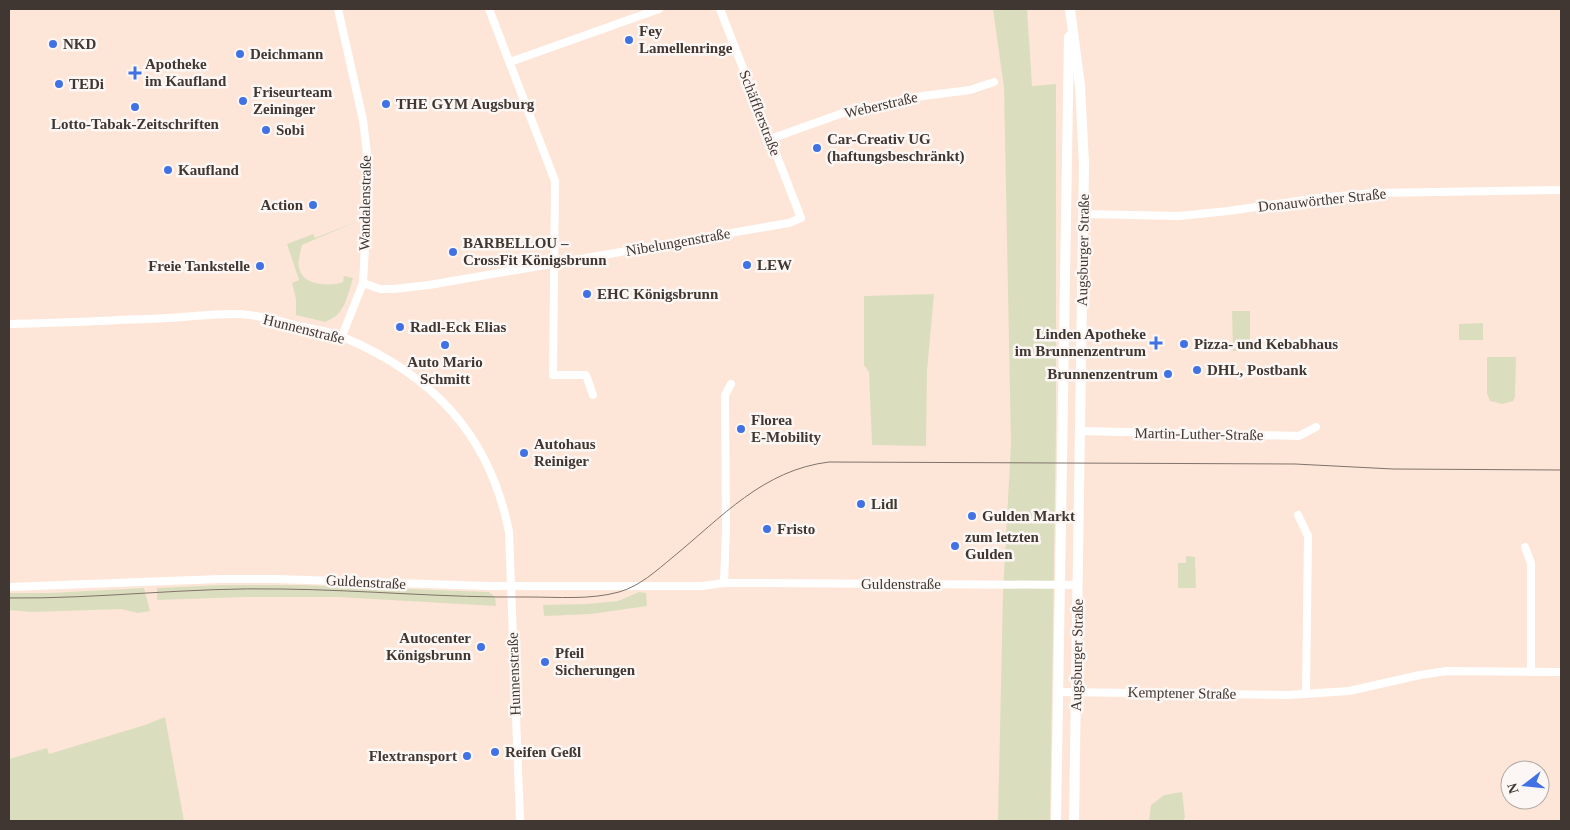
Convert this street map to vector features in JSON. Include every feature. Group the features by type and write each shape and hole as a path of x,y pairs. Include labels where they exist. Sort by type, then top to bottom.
{"street":[{"name":"Wandalenstraße","path":"338,9 363,120 369,171 363,283 342,336"},
{"path":"489,9 555,181 553,375 586,375 593,395"},
{"path":"510,62 658,9"},
{"name":"Schäfflerstraße","path":"720,9 801,218"},
{"name":"Augsburger Straße","path":"1069,9 1080,86 1084,214 1074,821"},
{"name":"Augsburger Straße","path":"1056,821 1069,9"},
{"name":"Weberstraße","path":"770,139 844,114 923,96 970,90 994,82"},
{"name":"Donauwörther Straße","path":"1084,214 1179,216 1318,198 1374,193 1435,190 1561,190"},
{"name":"Nibelungenstraße","path":"363,283 380,289 429,285 789,223 801,218"},
{"name":"Hunnenstraße","path":"9,324 240,314 287,323 342,336 394,362 429,389 453,411 470,432 488,466 505,511 509,532 520,821"},
{"path":"724,584 726,528 725,395 731,384"},
{"name":"Martin-Luther-Straße","path":"1080,431 1299,436 1316,427"},
{"path":"1298,515 1308,536 1306,694"},
{"path":"1525,547 1531,563 1531,672"},
{"name":"Guldenstraße","path":"9,587 220,579 512,586 692,586 724,584 1078,585"},
{"name":"Kemptener Straße","path":"1058,692 1288,695 1349,691 1420,675 1447,672 1561,672"}],"green space":[{"path":"993,9 1027,9 1032,86 1056,84 1056,430 1050,821 998,821 1003,592 1011,444 1004,88"},
{"path":"358,221 302,245 299,256 301,273 314,283 333,284 343,282 344,276 353,278 342,308 336,316 325,322 296,315 296,299 292,283 299,280 287,244 313,234 315,238"},
{"path":"934,294 927,371 926,446 872,445 869,372 864,365 864,296"},
{"path":"1232,311 1250,311 1250,351 1233,351"},
{"path":"1483,323 1483,340 1459,340 1459,324"},
{"path":"1487,357 1516,357 1515,397 1513,401 1502,404 1490,401 1487,393"},
{"path":"1186,556 1195,557 1196,588 1178,588 1178,563 1186,563"},
{"path":"222,585 303,585 489,592 495,597 496,606 337,597 245,597 157,600 157,588"},
{"path":"144,588 150,611 138,613 121,609 32,612 9,610 9,593 50,593"},
{"path":"639,592 646,593 647,606 591,614 544,616 543,605 618,601"},
{"path":"165,717 184,821 9,821 9,759 47,748 49,754 145,725"},
{"path":"1182,792 1185,817 1183,821 1149,821 1151,805 1164,795"}],"tram line":[{"path":"9,598 77,597 248,589 497,597 574,598 608,595 627,589 648,578 726,511 764,485 805,467 829,462 1295,464 1393,469 1561,470"}],"place":[{"name":"Fey Lamellenringe","path":"629,40"},
{"name":"NKD","path":"53,44"},
{"name":"Deichmann","path":"240,54"},
{"name":"Apotheke im Kaufland","path":"135,73"},
{"name":"TEDi","path":"59,84"},
{"name":"Friseurteam Zeininger","path":"243,101"},
{"name":"THE GYM Augsburg","path":"386,104"},
{"name":"Lotto-Tabak-Zeitschriften","path":"135,107"},
{"name":"Sobi","path":"266,130"},
{"name":"Car-Creativ UG (haftungsbeschränkt)","path":"817,148"},
{"name":"Kaufland","path":"168,170"},
{"name":"Action","path":"313,205"},
{"name":"BARBELLOU – CrossFit Königsbrunn","path":"453,252"},
{"name":"LEW","path":"747,265"},
{"name":"Freie Tankstelle","path":"260,266"},
{"name":"EHC Königsbrunn","path":"587,294"},
{"name":"Radl-Eck Elias","path":"400,327"},
{"name":"Linden Apotheke im Brunnenzentrum","path":"1156,343"},
{"name":"Pizza- und Kebabhaus","path":"1184,344"},
{"name":"Auto Mario Schmitt","path":"445,345"},
{"name":"DHL, Postbank","path":"1197,370"},
{"name":"Brunnenzentrum","path":"1168,374"},
{"name":"Florea E-Mobility","path":"741,429"},
{"name":"Autohaus Reiniger","path":"524,453"},
{"name":"Lidl","path":"861,504"},
{"name":"Gulden Markt","path":"972,516"},
{"name":"Fristo","path":"767,529"},
{"name":"zum letzten Gulden","path":"955,546"},
{"name":"Autocenter Königsbrunn","path":"481,647"},
{"name":"Pfeil Sicherungen","path":"545,662"},
{"name":"Reifen Geßl","path":"495,752"},
{"name":"Flextransport","path":"467,756"}]}
